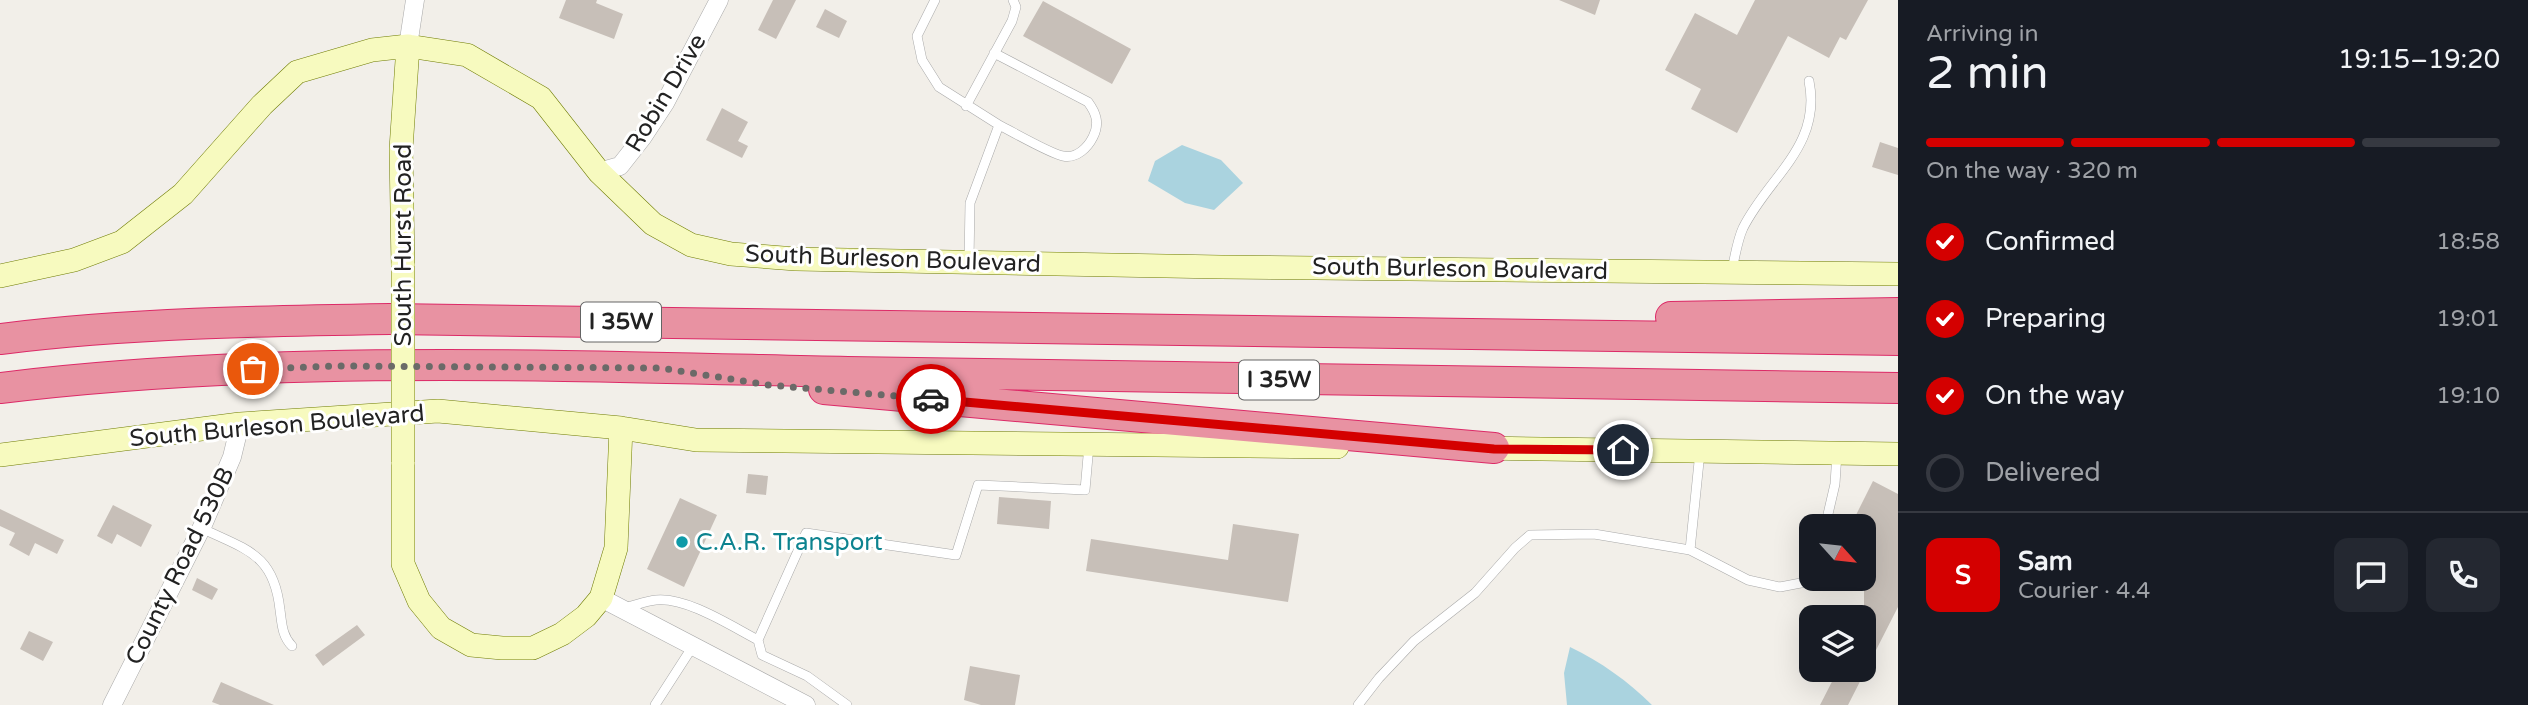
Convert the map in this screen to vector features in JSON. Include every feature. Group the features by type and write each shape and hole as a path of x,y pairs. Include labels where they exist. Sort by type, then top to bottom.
{"highway":[{"path":"1441,333 1489,320 1898,313"},
{"name":"I 35W","path":"0,339 265,321 391,319 1898,340"},
{"name":"I 35W","path":"0,388 197,372 336,366 661,368 1898,388"},
{"path":"661,368 768,385 1494,449"}],"main road":[{"name":"South Burleson Boulevard","path":"0,276 74,260 122,242 183,194 262,105 297,72 372,50 408,46 467,55 541,98 599,172 653,224 691,245 731,254 796,259 970,262 1898,274"},
{"name":"South Hurst Road","path":"408,46 401,149 403,564 419,601 441,628 471,645 502,649 533,648 562,634 586,616 611,603 621,428"},
{"name":"South Burleson Boulevard","path":"0,455 240,424 438,411 621,428 696,440 1898,454"}],"street":[{"path":"408,46 415,0"},
{"name":"Robin Drive","path":"599,172 621,166 642,138 665,103 719,0"},
{"name":"County Road 530B","path":"112,705 201,528 232,457 240,424"},
{"path":"611,603 806,705"}],"lane":[{"path":"934,0 917,36 922,60 939,87 999,125 1064,157 1077,154 1088,146 1096,131 1097,114 1088,102 994,53"},
{"path":"966,106 1012,21 1016,7 1013,0"},
{"path":"1731,272 1742,230 1801,146 1810,123 1813,100 1810,81"},
{"path":"970,262 970,203 999,125"},
{"path":"847,705 807,676 762,655 758,640 806,533 956,555 978,485 1086,490 1089,444"},
{"path":"1690,550 1700,450"},
{"path":"1828,514 1835,484 1837,453"},
{"path":"201,528 247,550 273,575 278,587 282,630 285,639 292,646"},
{"path":"1358,705 1414,641 1475,593 1515,548 1531,535 1594,534 1690,550 1748,580 1780,587 1799,583"},
{"path":"611,603 657,600 677,602 713,616 758,640"},
{"path":"655,705 693,646"}],"water":[{"path":"1182,145 1221,160 1243,183 1214,210 1185,203 1148,181 1155,161"},
{"path":"1570,647 1614,673 1652,705 1567,705 1564,673"}],"building":[{"path":"566,0 597,0 596,3 623,14 614,39 559,18"},
{"path":"773,0 796,0 776,39 758,30"},
{"path":"1559,0 1600,0 1595,15"},
{"path":"1755,0 1868,0 1846,40 1840,37 1829,58 1788,36 1737,133 1691,109 1701,89 1665,70 1695,13 1737,35"},
{"path":"1043,1 1131,49 1112,84 1023,36"},
{"path":"825,9 847,21 839,38 816,27"},
{"path":"722,108 748,122 738,141 748,146 742,158 706,140"},
{"path":"1880,142 1898,148 1898,175 1872,167"},
{"path":"748,474 768,476 766,495 746,493"},
{"path":"1873,481 1898,494 1898,607 1876,650 1876,605 1864,605 1864,592 1876,592 1876,514 1856,514"},
{"path":"999,497 1051,501 1049,529 997,524"},
{"name":"C.A.R. Transport","path":"680,498 717,515 684,587 647,569"},
{"path":"113,505 152,525 141,547 117,534 112,544 97,536"},
{"path":"0,509 64,540 57,554 35,543 29,556 9,545 15,533 0,526"},
{"path":"1233,524 1299,534 1288,602 1086,571 1091,539 1228,560"},
{"path":"197,578 218,589 212,600 192,590"},
{"path":"357,625 365,635 323,666 315,655"},
{"path":"29,631 53,642 43,661 20,649"},
{"path":"970,666 1020,675 1015,705 981,705 964,700"},
{"path":"221,682 274,705 220,705 212,702"},
{"path":"1832,682 1860,682 1848,705 1820,705"}],"way so far":[{"path":"253,369 336,366 661,368 768,385 931,399"}],"place":[{"name":"C.A.R. Transport","path":"682,542"}],"route":[{"path":"931,399 1494,449 1623,450"}]}
